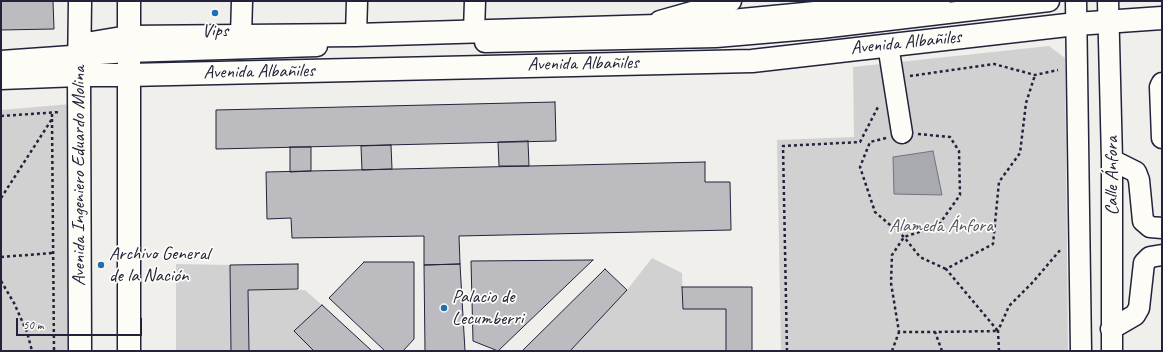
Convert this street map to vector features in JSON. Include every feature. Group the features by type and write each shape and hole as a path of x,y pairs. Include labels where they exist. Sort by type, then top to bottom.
{"main road":[{"name":"Avenida Ingeniero Eduardo Molina","path":"80,1 80,351"},
{"path":"129,1 129,351"},
{"name":"Avenida Albañiles","path":"1,78 128,45 241,36 356,35 641,27 738,22 939,1"},
{"name":"Avenida Albañiles","path":"79,58 128,75 752,61 1076,24 1162,18"}],"street":[{"path":"241,36 242,1"},
{"path":"356,35 357,1"},
{"path":"474,31 475,1"},
{"path":"128,45 366,44 716,37 821,28 1049,1"},
{"name":"Calle Ánfora","path":"1076,1 1081,351"},
{"name":"Calle Ánfora","path":"1108,1 1112,160 1112,351"},
{"path":"641,27 723,2"},
{"path":"888,45 902,133"},
{"path":"1,61 79,58"},
{"path":"1162,83 1160,87 1162,138"},
{"path":"1112,160 1136,172 1139,180 1143,221 1150,227 1162,228"},
{"path":"1112,329 1136,315 1139,308 1144,263 1150,257 1162,255"}],"path":[{"path":"787,351 784,146 860,142 893,79 994,64 1035,75 1060,70"},
{"path":"946,269 993,244 999,182 1020,153 1026,104 1035,75"},
{"path":"52,112 54,351"},
{"path":"1,116 65,112"},
{"path":"1,198 52,119"},
{"path":"892,351 899,332 891,283 892,255 904,237 938,226 960,195 959,151 950,137 902,133 870,142 860,167 875,212 904,237 920,257 946,269 998,331"},
{"path":"999,351 998,331 1010,306 1033,282 1062,247 1080,246"},
{"path":"1,257 53,253"},
{"path":"1,281 14,303 27,332 32,351"},
{"path":"899,332 998,331"},
{"path":"935,332 942,351"}],"green space":[{"name":"Alameda Ánfora","path":"1049,46 1065,58 1068,351 781,351 777,140 854,137 853,67"},
{"path":"71,104 69,351 1,351 1,110"},
{"path":"652,258 682,273 683,309 726,309 726,351 570,351 627,290"},
{"path":"176,264 230,265 231,351 176,351"},
{"path":"248,290 305,290 322,305 295,332 314,351 249,351"}],"shaded area":[{"path":"933,151 942,195 894,194 893,157"}],"building":[{"path":"1,1 53,1 54,29 1,30"},
{"path":"555,102 556,141 216,149 216,110"},
{"path":"528,141 529,166 499,166 498,142"},
{"path":"391,145 392,169 362,170 361,146"},
{"path":"290,147 311,147 311,171 290,172"},
{"path":"705,162 705,182 730,182 731,230 459,236 460,264 424,265 424,236 292,238 291,218 267,219 266,172"},
{"path":"593,260 498,351 473,341 471,261"},
{"path":"364,262 414,262 414,339 403,351 385,351 329,298"},
{"path":"298,264 298,289 248,290 249,351 231,351 230,265"},
{"name":"Palacio de Lecumberri","path":"460,264 465,351 425,351 424,265"},
{"name":"Palacio de Lecumberri","path":"605,269 627,290 570,351 522,351"},
{"path":"682,287 752,287 752,351 726,351 726,309 683,309"},
{"path":"322,305 372,351 314,351 294,331"}],"place":[{"name":"Vips","path":"215,13"},
{"name":"Archivo General de la Nación","path":"101,265"},
{"name":"Palacio de Lecumberri","path":"444,308"}]}
